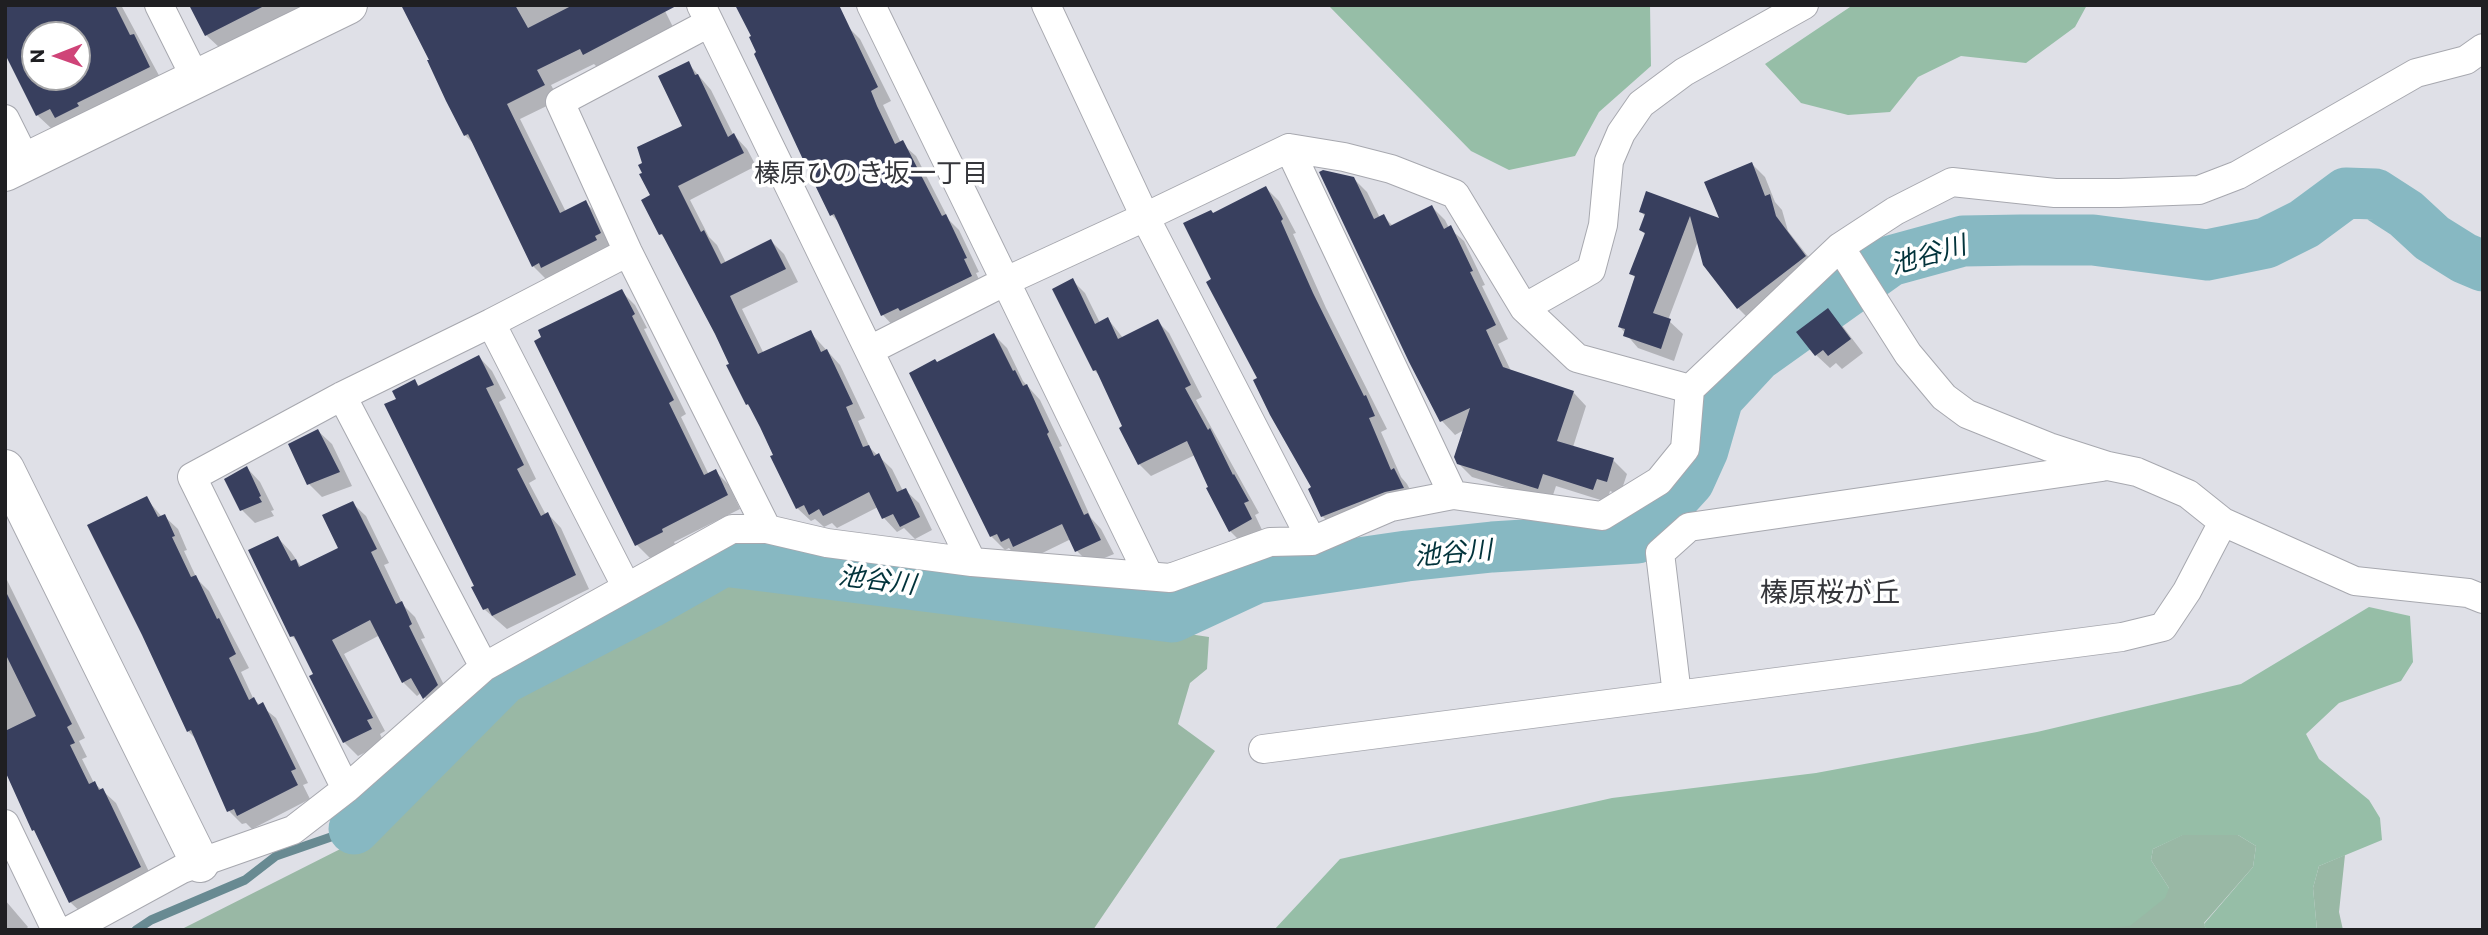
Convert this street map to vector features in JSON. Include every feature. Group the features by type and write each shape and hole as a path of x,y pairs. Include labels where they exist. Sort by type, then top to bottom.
{"street":[{"path":"159,5 196,79"},
{"path":"5,118 16,167 348,5"},
{"path":"871,5 1149,576"},
{"path":"1046,5 1145,217 1312,541"},
{"path":"1524,308 1591,270 1603,225 1609,160 1621,133 1642,104 1684,72 1804,5"},
{"path":"767,529 628,252 559,102 705,14 972,562"},
{"path":"70,930 182,869 293,830 346,789 484,667 732,528 767,529 827,543 972,562 1170,578 1270,542 1312,541 1391,507 1453,495 1602,516 1659,481 1685,449 1690,389 1840,247 1895,211 1952,182 2055,192 2199,190 2238,175 2416,73 2466,60 2483,48"},
{"path":"870,350 1004,282 1289,148 1344,157 1391,169 1455,194 1524,308 1577,358 1690,389"},
{"path":"1289,148 1453,495"},
{"path":"1840,247 1908,354 1944,397 1967,414 2049,447 2108,466 2137,472 2188,494 2223,522 2355,581 2468,593 2483,599"},
{"path":"346,789 192,477 342,396 628,252"},
{"path":"491,323 626,586"},
{"path":"342,396 484,667"},
{"path":"1677,695 1660,553 1689,527 2108,466"},
{"path":"5,469 200,863"},
{"path":"1263,749 2122,638 2163,627 2187,591 2223,522"},
{"path":"5,824 56,930"}],"green space":[{"path":"1328,5 1650,5 1651,66 1599,112 1575,156 1509,170 1471,151"},
{"path":"1853,5 2087,5 2075,27 2026,63 1961,56 1918,77 1890,112 1848,115 1801,103 1765,64"},
{"path":"774,572 1209,637 1207,669 1190,683 1178,724 1215,751 1093,930 180,930 370,834 514,689 731,576"},
{"path":"2369,607 2410,616 2413,662 2401,681 2339,703 2306,734 2319,759 2369,800 2380,818 2382,840 2319,866 2313,888 2317,930 2206,930 2204,924 2253,867 2256,846 2238,835 2183,835 2153,849 2151,860 2169,888 2165,898 2130,926 2086,930 1274,930 1340,859 1612,798 1816,773 2037,732 2241,684"},
{"path":"2182,835 2238,835 2256,846 2253,867 2204,923 2206,930 2086,930 2169,888 2151,860 2153,849"},
{"path":"2345,855 2339,912 2343,930 2317,930 2313,888 2319,866"}],"building":[{"path":"5,5 115,5 130,35 134,34 150,67 77,103 79,106 55,118 50,109 36,116 24,91 91,91 91,21 21,21 21,86 5,54"},
{"path":"189,5 266,5 205,36"},
{"path":"401,5 515,5 528,28 573,5 678,5 583,55 580,49 537,70 545,85 507,104 560,213 586,200 601,233 595,236 597,240 541,268 539,263 532,267 468,134 464,136 446,101"},
{"path":"735,5 839,5 878,87 871,91 895,144 903,140 942,216 946,214 967,258 964,259 972,276 900,311 898,308 881,316 834,214 830,216 813,181 754,54 756,52 749,37 751,36"},
{"path":"689,61 728,137 734,133 744,153 678,186 721,264 771,239 786,269 730,296 758,354 811,330 821,352 827,349 853,404 846,407 863,447 869,445 874,456 879,453 897,492 906,488 920,517 900,527 893,514 882,519 869,492 823,516 819,509 809,515 804,505 796,509 770,456 773,455 760,427 726,365 729,364 715,334 641,200 650,195 639,174 642,173 638,165 642,163 637,147 682,126 658,76"},
{"path":"1752,162 1765,196 1770,194 1776,216 1806,256 1737,309 1703,265 1690,216 1653,313 1671,319 1661,349 1623,336 1625,329 1618,327 1635,276 1629,274 1645,233 1639,230 1645,214 1639,212 1646,191 1719,218 1704,182"},
{"path":"1323,170 1354,177 1374,219 1384,214 1390,226 1432,205 1444,229 1451,225 1496,325 1486,330 1503,367 1574,391 1557,441 1614,458 1607,482 1597,479 1593,490 1543,474 1538,489 1457,464 1454,457 1470,408 1440,422 1319,172"},
{"path":"1266,186 1283,219 1281,221 1313,293 1364,396 1366,395 1375,416 1369,418 1391,470 1394,468 1404,488 1385,492 1321,517 1308,489 1311,487 1270,415 1253,380 1257,378 1206,282 1211,279 1183,223 1211,210 1213,213"},
{"path":"1073,278 1095,324 1108,317 1118,339 1158,319 1191,385 1185,388 1249,501 1244,503 1252,519 1229,532 1206,488 1208,487 1187,441 1138,465 1119,428 1122,426 1096,370 1093,371 1052,289"},
{"path":"622,289 635,314 632,316 674,400 669,403 704,475 716,469 728,495 635,546 534,341 541,337 538,330"},
{"path":"1828,308 1851,339 1828,356 1823,350 1815,356 1796,332"},
{"path":"994,333 1013,371 1015,370 1023,386 1027,384 1084,515 1088,513 1101,540 1075,552 1062,524 1013,547 1009,538 1001,542 997,534 990,537 909,373"},
{"path":"479,355 494,385 486,388 524,465 517,469 541,516 548,512 576,575 492,616 488,608 483,610 471,587 474,586 384,404 396,399 392,391 415,379 418,386"},
{"path":"318,429 340,472 307,485 288,444"},
{"path":"247,466 262,502 240,511 224,479"},
{"path":"147,496 158,517 165,514 175,536 172,537 191,577 196,575 217,619 219,618 236,654 229,658 249,700 254,697 258,705 263,702 296,769 291,771 298,785 237,816 234,809 227,812 191,730 187,732 87,525"},
{"path":"353,501 377,549 371,552 396,604 402,601 412,624 409,626 438,685 423,699 411,678 402,683 370,620 332,640 373,718 367,720 372,729 343,743 309,676 313,674 294,636 290,637 248,550 278,536 291,561 296,559 299,567 338,548 322,515"},
{"path":"5,590 72,724 67,727 75,743 70,745 89,784 95,781 99,790 103,788 141,867 69,903 5,771 5,731 36,716 5,653"}],"waterway":[{"name":"池谷川","path":"354,829 503,679 723,561 1172,617 1256,578 1407,556 1492,547 1637,538 1689,481 1703,450 1718,398 1757,356 1890,261 1963,241 2093,240 2207,255 2266,243 2304,224 2346,193 2375,194 2406,214 2432,238 2464,258 2483,266"},
{"path":"136,930 151,920 245,880 276,856 354,829"}],"district":[{"name":"榛原ひのき坂一丁目","path":"871,173"},
{"name":"榛原桜が丘","path":"1830,593"}]}
